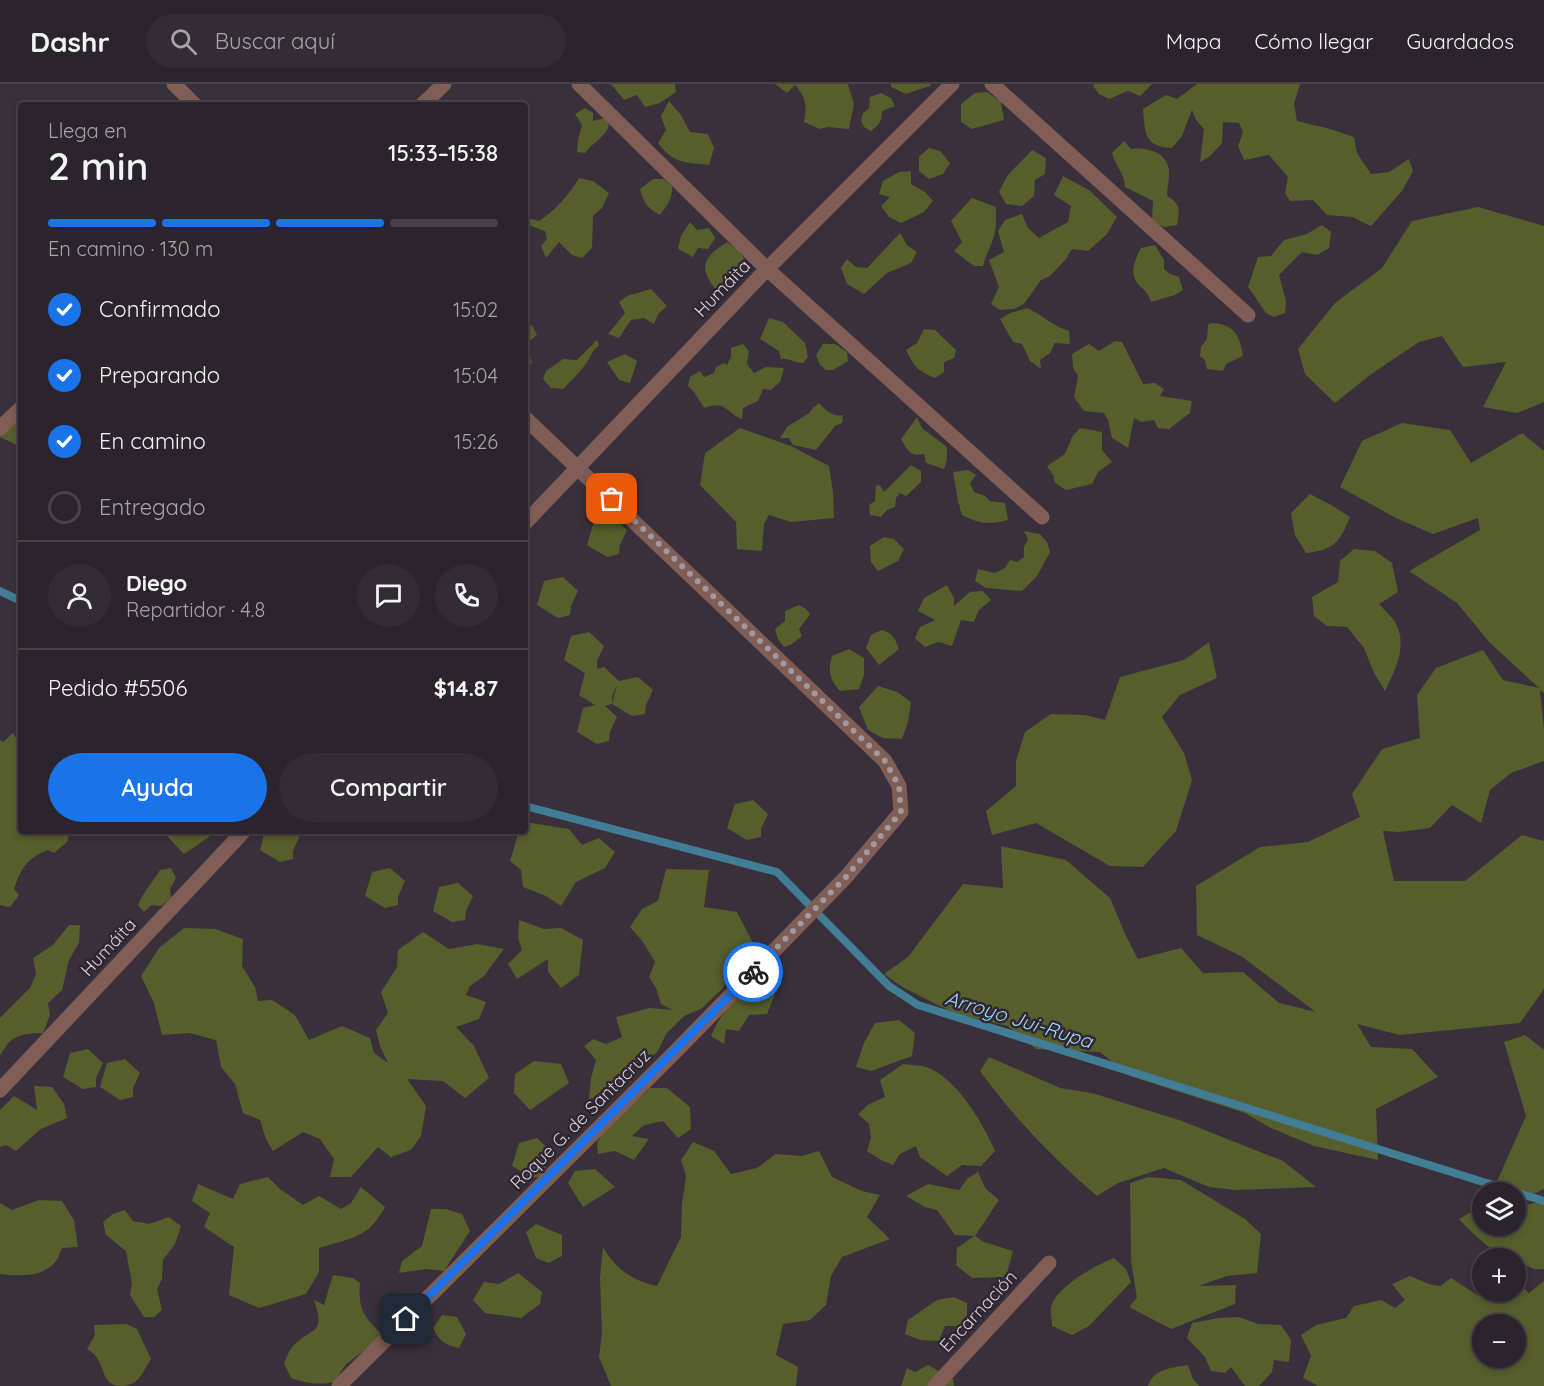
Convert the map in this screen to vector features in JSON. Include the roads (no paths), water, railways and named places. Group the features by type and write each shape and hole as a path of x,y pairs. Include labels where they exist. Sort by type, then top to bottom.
{"street":[{"path":"174,84 192,102"},
{"path":"425,102 444,84"},
{"path":"579,84 767,269 1042,517"},
{"name":"Humáita","path":"528,520 767,269 952,84"},
{"path":"992,84 1248,315"},
{"path":"0,428 18,411"},
{"name":"Roque G. de Santacruz","path":"339,1386 666,1062 846,877 901,812 899,786 885,761 528,421"},
{"name":"Humáita","path":"0,1090 241,834"},
{"name":"Encarnación","path":"935,1386 1049,1263"}],"waterway":[{"name":"Arroyo Jui-Rupa","path":"0,591 18,600"},
{"name":"Arroyo Jui-Rupa","path":"528,807 777,872 889,986 918,1005 1544,1201"}]}
